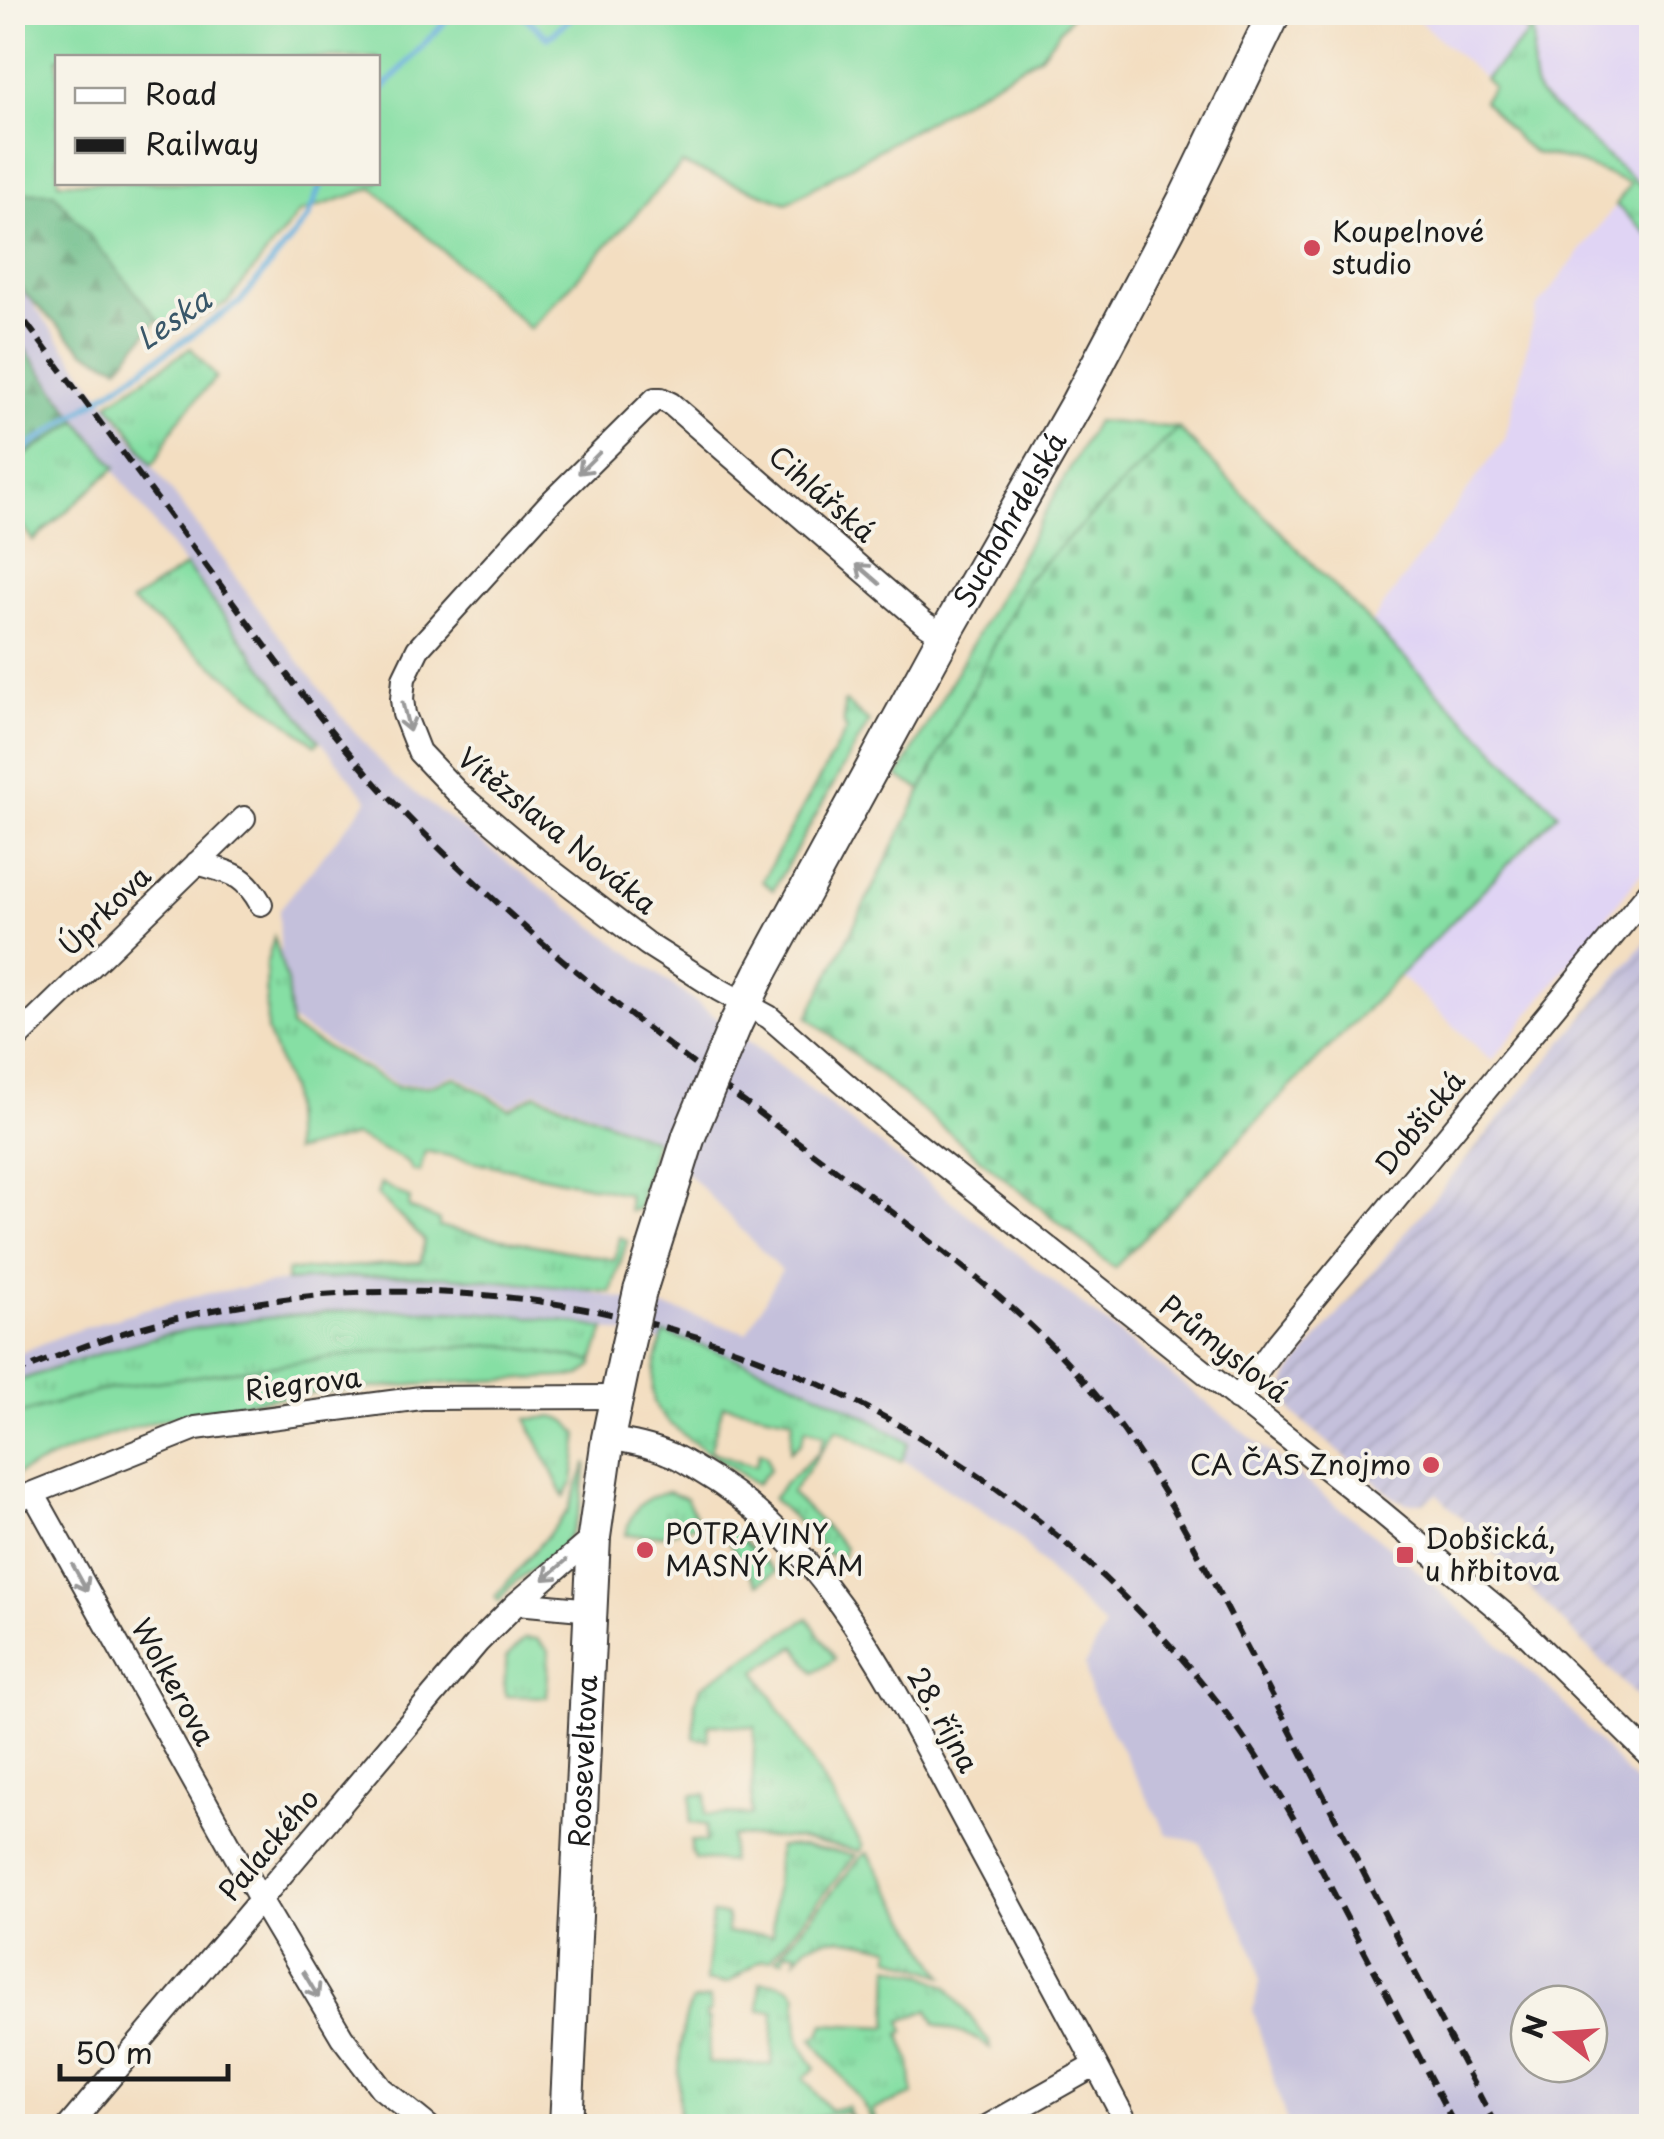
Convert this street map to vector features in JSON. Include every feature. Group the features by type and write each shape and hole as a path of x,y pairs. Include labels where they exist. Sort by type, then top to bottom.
{"main road":[{"name":"Suchohrdelská","path":"689,1136 740,1014 944,636 1077,402 1184,200 1276,12"},
{"name":"Rooseveltova","path":"566,2126 594,1537 608,1438 640,1291 689,1136"}],"street":[{"name":"Cihlářská","path":"661,399 944,636"},
{"name":"Vítězslava Nováka","path":"661,399 650,402 549,504 418,649 407,668 402,690 409,729 419,752 436,772 536,859 648,944 718,989 740,1014"},
{"name":"Úprkova","path":"12,1043 244,818"},
{"path":"197,863 238,876 251,886 261,904"},
{"name":"Dobšická","path":"1237,1398 1278,1342 1652,888"},
{"name":"Průmyslová","path":"740,1014 769,1018 888,1121 1380,1511 1514,1622 1652,1758"},
{"name":"Riegrova","path":"22,1498 196,1428 421,1398 616,1397"},
{"name":"28. října","path":"608,1438 668,1453 713,1479 796,1548 832,1591 872,1653 1128,2126"},
{"name":"Wolkerova","path":"22,1498 342,2037 381,2088 418,2124"},
{"name":"Palackého","path":"69,2126 478,1642 516,1603 594,1537"},
{"path":"516,1603 592,1610"},
{"path":"988,2126 1096,2064"}],"shaded area":[{"path":"1410,13 1508,13 1529,32 1485,79"},
{"path":"1527,13 1651,13 1651,195 1537,92 1531,67 1534,30"},
{"path":"1616,205 1651,237 1651,861 1492,1061 1399,975 1558,812 1371,623 1505,439 1536,309"},
{"path":"12,276 273,628 393,777 756,1047 1402,1557 1558,1697 1651,1800 1651,2126 1288,2126 1253,2010 1260,1982 1256,1957 1200,1843 1167,1834 1090,1691 1085,1665 1105,1627 1013,1531 793,1389 668,1343 605,1329 503,1314 430,1310 290,1315 222,1324 13,1383 13,1356 65,1334 209,1293 286,1281 432,1276 506,1281 581,1290 676,1310 747,1333 781,1271 655,1139 536,1091 511,1106 455,1074 428,1084 397,1084 282,1016 279,910 368,800 246,648 13,333"},
{"path":"1651,935 1651,1712 1437,1494 1424,1503 1405,1503 1393,1497 1294,1414 1285,1392 1294,1368"}],"green space":[{"path":"13,12 1073,12 1041,55 787,203 682,164 530,329 373,188 299,213 228,302 169,333 54,193 13,192"},
{"path":"1508,13 1527,13 1531,23 1533,74 1539,95 1651,195 1651,237 1616,205 1630,183 1574,161 1535,153 1483,100 1493,87 1485,79 1529,33"},
{"path":"12,192 54,193 158,319 119,367 85,352 26,295 13,276"},
{"path":"13,333 78,421 13,463"},
{"path":"191,348 216,377 176,423 152,464 108,403"},
{"path":"78,421 116,467 33,541 13,511 13,463"},
{"path":"1096,421 1178,428 1027,580 922,790 898,777"},
{"path":"1178,428 1558,813 1114,1268 808,1017 1027,580"},
{"path":"186,566 319,741 316,745 131,602"},
{"path":"846,702 869,722 773,890 762,881 847,729"},
{"path":"274,937 287,982 291,1028 397,1087 429,1086 455,1077 510,1109 536,1094 655,1140 638,1209 629,1211 628,1194 425,1151 420,1172 412,1170 408,1162 355,1136 293,1152 290,1092 267,1031 266,965"},
{"path":"381,1183 410,1199 409,1208 439,1220 439,1227 615,1260 620,1237 627,1241 611,1292 433,1276 286,1281 287,1271 421,1262 424,1240 377,1195"},
{"path":"367,1310 486,1313 605,1329 593,1361 502,1345 100,1391 13,1416 12,1383 123,1346 236,1322"},
{"path":"664,1333 790,1380 909,1443 901,1462 837,1429 791,1493 845,1547 842,1557 827,1554 773,1499 819,1452 825,1435 806,1428 801,1443 790,1451 793,1419 723,1405 710,1451 755,1466 760,1452 767,1455 770,1469 757,1484 699,1446 659,1412 653,1385"},
{"path":"502,1345 593,1361 593,1365 581,1376 409,1385 238,1404 126,1430 13,1476 13,1416 100,1391 378,1351"},
{"path":"553,1417 567,1421 579,1435 573,1482 564,1497 527,1419"},
{"path":"587,1462 581,1501 569,1536 552,1555 516,1581 499,1602 495,1597 568,1511"},
{"path":"668,1492 686,1498 700,1524 663,1535 626,1535 639,1506"},
{"path":"725,1524 776,1572 758,1584 718,1527"},
{"path":"808,1618 835,1659 814,1673 796,1646 756,1671 863,1846 861,1851 799,1839 732,1836 730,1862 695,1859 691,1841 706,1842 706,1825 690,1823 692,1795 706,1794 705,1814 751,1815 755,1727 709,1724 708,1740 694,1738 695,1703 701,1686"},
{"path":"525,1638 537,1639 549,1651 547,1697 506,1696 506,1658"},
{"path":"802,1846 856,1855 770,1960 761,1960 728,1983 706,1982 712,1914 727,1915 727,1933 772,1935 778,1847"},
{"path":"868,1853 944,1976 891,1957 891,1948 849,1940 826,1939 806,1947 796,1959 797,1952 785,1952 783,1960 776,1959"},
{"path":"890,1966 922,1974 948,1987 989,2042 990,2049 978,2039 935,2024 928,2010 901,2021 905,2031 900,2034 910,2060 913,2095 872,2110 878,2126 874,2126 854,2092 812,2039 820,2034 824,2024 888,2027"},
{"path":"760,1982 785,1985 797,1995 798,2034 816,2068 803,2078 830,2110 847,2106 854,2122 850,2124 847,2112 803,2120 801,2126 678,2126 681,2043 693,2001 710,1999 710,2013 706,2013 710,2020 708,2063 772,2065 774,2011 759,2010"}],"waterway":[{"name":"Leska","path":"380,92 454,12"},
{"name":"Leska","path":"520,12 548,38 577,12"},
{"name":"Leska","path":"12,458 240,302 308,218 321,185"}],"railway":[{"path":"12,304 291,680 358,763 413,822 511,915 595,987 974,1276 1053,1348 1106,1407 1132,1442 1198,1554 1496,2126"},
{"path":"12,1375 111,1337 214,1310 358,1293 500,1297 638,1320 770,1363 896,1423 1013,1501 1121,1594 1217,1701 1272,1781 1304,1837 1455,2126"}],"place":[{"name":"Koupelnové studio","path":"1312,248"},
{"name":"CA ČAS Znojmo","path":"1431,1465"},
{"name":"POTRAVINY MASNÝ KRÁM","path":"645,1550"},
{"name":"Dobšická, u hřbitova","path":"1405,1555"}]}
